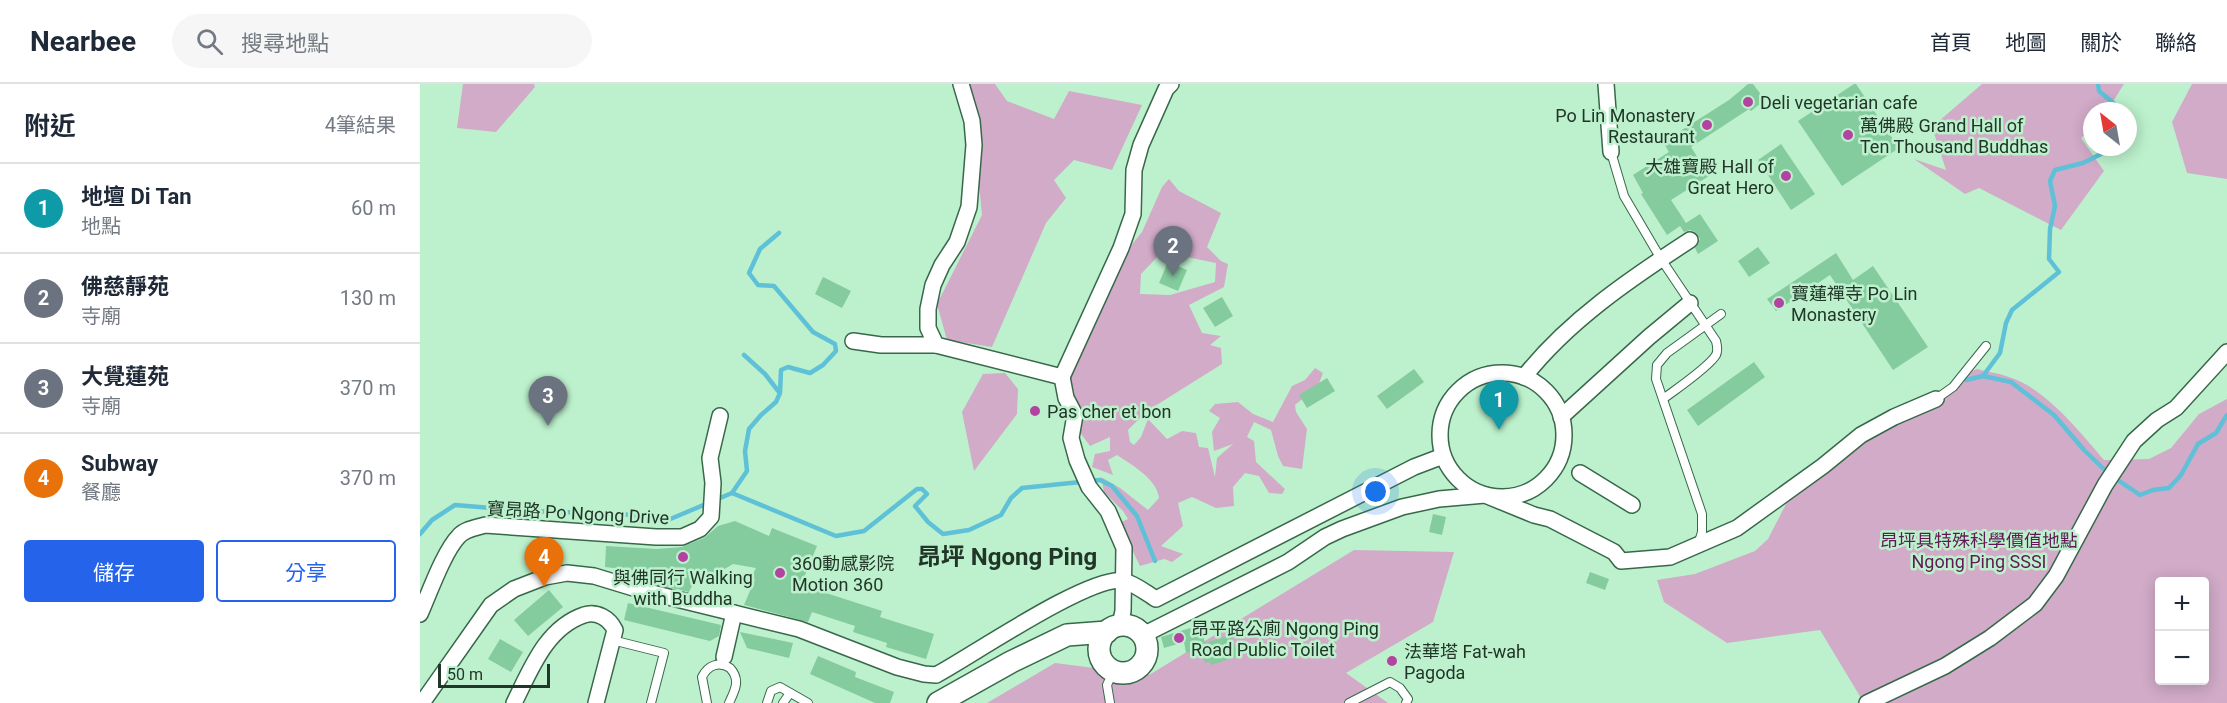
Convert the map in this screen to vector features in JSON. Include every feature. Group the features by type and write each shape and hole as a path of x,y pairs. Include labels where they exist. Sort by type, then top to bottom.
{"main road":[{"path":"938,703 1011,662 1067,635 1114,628 1133,627 1143,635 1148,653 1142,665 1132,672 1126,674 1113,672 1103,664 1099,652 1100,641 1114,628"},
{"path":"1067,635 1099,652"}],"street":[{"path":"936,345 928,328 928,309 933,285 957,242 969,207 974,145 972,121 961,84"},
{"path":"1114,628 1123,581 1124,548 1108,511 1089,487 1082,471 1071,438 1075,415 1066,398 1062,377 1121,248 1133,214 1134,170 1141,145 1166,89 1171,84"},
{"path":"1606,84 1611,152"},
{"path":"1524,377 1544,351 1631,278 1690,240"},
{"path":"1561,417 1690,303"},
{"path":"853,342 881,345 936,345 1062,377"},
{"path":"1867,703 1945,666 1990,638 2035,604 2056,576 2105,485 2134,441 2157,420 2176,408 2227,352"},
{"path":"1143,635 1251,582 1288,562 1325,537 1362,520 1402,507 1439,499 1485,495 1504,497 1522,493 1539,484 1552,471 1561,454 1564,435 1561,417 1553,400 1540,386 1524,377 1507,373 1489,374 1472,380 1458,391 1441,421 1440,439 1443,456 1452,473 1467,487 1485,495 1534,515 1550,519 1614,552 1621,561 1670,557 1737,528 1861,435 1894,417 1936,399"},
{"name":"寶昂路 Po Ngong Drive","path":"420,614 436,575 458,537 467,530 485,525 682,537 700,529 711,517 713,483 710,458 720,416"},
{"path":"422,703 491,605 514,589 545,577 567,573 594,576 640,590 799,629 897,667 936,675 1056,603 1106,583 1123,581 1156,599 1414,467 1443,456"},
{"path":"1580,473 1632,505"},
{"path":"420,574 436,575"},
{"path":"514,703 546,644 560,627 575,618 591,613 604,617 611,622 615,630 596,703"},
{"path":"724,657 734,613"}],"lane":[{"path":"1611,152 1624,196 1661,259 1716,341 1716,355 1663,399"},
{"path":"1698,546 1702,532 1702,514 1656,379 1658,365 1667,353 1721,314"},
{"path":"1936,399 1953,387 1986,346"},
{"path":"612,640 664,653 651,703"},
{"path":"707,703 702,677 710,667 718,664 730,668 736,678 729,703"},
{"path":"1110,703 1107,685 1113,672"},
{"path":"1349,703 1390,682 1400,688 1408,699 1406,703"},
{"path":"767,703 771,691 780,687 805,702"},
{"path":"783,703 790,693"}],"green space":[{"path":"463,84 534,84 535,87 496,132 457,128"},
{"path":"969,84 995,84 1007,101 1054,119 1069,91 1142,105 1112,170 1074,160 1054,180 1066,198 1046,223 992,347 947,340 937,304 982,215"},
{"path":"1982,84 2124,84 2113,102 2083,102 2083,136 2081,138 2083,156 2094,156 2104,171 2061,230 1979,188 1965,194 1914,159 1946,170 1932,127"},
{"path":"2192,84 2227,84 2227,179 2187,173 2172,122"},
{"path":"1169,179 1179,191 1221,213 1207,247 1221,261 1228,264 1224,287 1189,305 1202,333 1221,336 1210,345 1221,348 1222,364 1147,411 1128,430 1130,442 1134,445 1141,437 1148,419 1167,439 1182,431 1196,433 1199,447 1208,448 1215,477 1217,458 1233,444 1214,451 1212,432 1220,418 1209,411 1215,404 1238,402 1253,414 1273,422 1292,386 1305,380 1315,368 1323,373 1318,386 1295,405 1296,412 1307,429 1302,469 1283,466 1271,430 1254,422 1247,437 1254,441 1256,462 1285,489 1282,494 1269,493 1259,476 1245,473 1233,487 1234,506 1216,508 1192,497 1178,503 1183,526 1161,546 1183,554 1172,562 1164,559 1140,566 1119,523 1128,519 1104,492 1101,477 1120,488 1148,510 1159,498 1157,491 1143,473 1117,455 1108,460 1113,475 1092,467 1095,454 1110,451 1110,437 1090,446 1079,431 1081,421 1070,378 1094,326 1084,318 1101,301 1096,283 1117,267 1120,259 1142,232 1162,187","holes":["1162,252 1216,263 1215,282 1170,295 1140,294 1141,274"]},
{"name":"昂坪具特殊科學價值地點 Ngong Ping SSSI","path":"1977,369 2005,376 2036,391 2085,437 2104,460 2149,459 2171,448 2199,414 2227,399 2227,703 1864,703 1820,630 1727,643 1664,602 1657,580 1695,574 1755,551 1768,539 1786,504 1836,454 1928,406 1959,376"},
{"path":"1005,373 1018,389 1017,414 974,471 962,412 983,374"},
{"path":"1354,550 1454,552 1433,622 1346,673 1388,703 987,703 1055,663 1149,675"}],"building":[{"path":"1748,84 1753,84 1765,100 1691,147 1709,176 1671,200 1686,223 1700,214 1718,241 1698,254 1695,248 1700,239 1695,232 1690,230 1684,232 1680,226 1667,235 1641,194 1643,193 1633,175 1669,152 1663,142 1729,100"},
{"name":"萬佛殿 Grand Hall of Ten Thousand Buddhas","path":"1854,84 1899,148 1842,186 1798,121"},
{"name":"大雄寶殿 Hall of Great Hero","path":"1781,144 1815,194 1791,210 1758,160"},
{"path":"1758,247 1770,263 1749,277 1738,261"},
{"path":"1836,253 1853,280 1873,266 1928,347 1893,370 1830,275 1776,311 1767,299"},
{"path":"1168,262 1187,270 1178,291 1159,283"},
{"path":"823,277 851,291 842,308 815,294"},
{"path":"1222,297 1233,316 1215,327 1203,308"},
{"path":"1754,362 1765,377 1698,426 1687,410"},
{"path":"1414,369 1424,382 1387,409 1377,396"},
{"path":"1327,378 1335,391 1307,408 1299,395"},
{"path":"1433,514 1446,517 1442,535 1429,532"},
{"path":"735,521 769,536 772,528 817,546 801,585 882,611 880,617 934,634 926,659 886,647 887,643 853,632 855,626 812,612 808,622 744,605 755,579 751,578 756,568 733,564 723,570 717,585 694,582 689,592 639,580 639,571 605,567 606,546 657,549 682,547 704,538 718,526"},
{"path":"1590,572 1609,579 1605,590 1586,583"},
{"path":"549,590 563,607 528,636 514,620"},
{"path":"628,603 721,625 719,636 710,641 624,620"},
{"path":"1200,625 1205,643 1231,635 1238,656 1211,665 1210,661 1205,663 1201,648 1186,653 1184,642 1164,648 1161,637"},
{"path":"740,632 793,643 789,658 747,648"},
{"path":"500,639 523,652 511,672 488,659"},
{"path":"818,656 856,672 855,677 894,692 890,703 875,703 810,674"}],"waterway":[{"path":"2098,84 2099,91 2112,102"},
{"path":"1983,376 2000,353 2006,323 2012,310 2059,272 2049,259 2050,229 2055,206 2050,181 2055,170 2083,163 2097,156"},
{"path":"732,493 747,471 745,451 749,429 776,402 780,393 781,370 788,367 810,373 823,365 836,351 835,344 813,332 774,286 758,285 749,273 760,249 779,233"},
{"path":"744,355 765,374 779,392"},
{"path":"1966,380 1983,376 2011,382 2054,415 2084,450 2109,474 2140,495 2153,490 2169,488 2181,475 2198,444 2216,433 2227,415"},
{"path":"420,534 432,520 455,505 528,511 622,514 668,520 732,493 836,536 864,531 917,489 922,489 927,494 915,506 928,522 943,534 969,530 1001,515 1011,498 1022,488 1100,480 1112,486 1137,516 1155,561"}],"place":[{"name":"Deli vegetarian cafe","path":"1748,102"},
{"name":"Po Lin Monastery Restaurant","path":"1707,125"},
{"name":"萬佛殿 Grand Hall of Ten Thousand Buddhas","path":"1848,135"},
{"name":"大雄寶殿 Hall of Great Hero","path":"1786,176"},
{"name":"佛慈靜苑","path":"1173,276"},
{"name":"寶蓮禪寺 Po Lin Monastery","path":"1779,303"},
{"name":"Pas cher et bon","path":"1035,411"},
{"name":"大覺蓮苑","path":"548,426"},
{"name":"地壇 Di Tan","path":"1499,430"},
{"name":"與佛同行 Walking with Buddha","path":"683,557"},
{"name":"360動感影院 Motion 360","path":"780,573"},
{"name":"Subway","path":"544,587"},
{"name":"昂平路公廁 Ngong Ping Road Public Toilet","path":"1179,638"},
{"name":"法華塔 Fat-wah Pagoda","path":"1392,661"}],"district":[{"name":"昂坪 Ngong Ping","path":"1007,557"}]}
